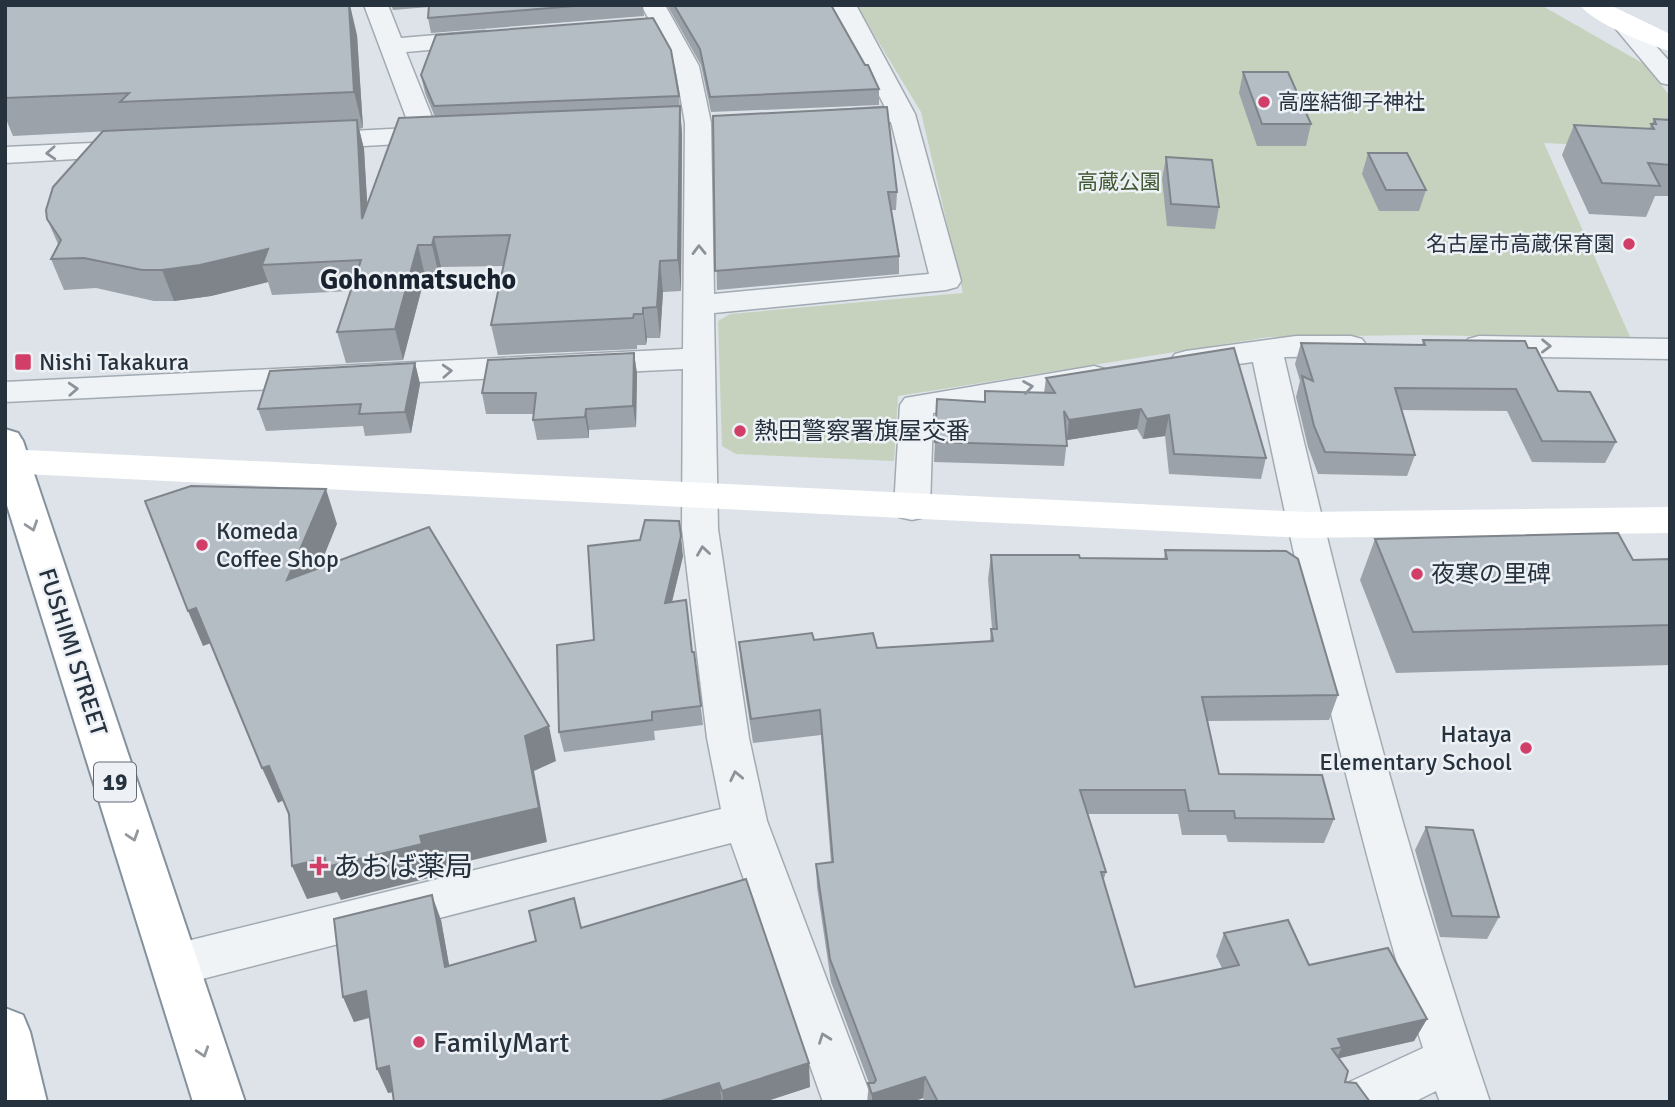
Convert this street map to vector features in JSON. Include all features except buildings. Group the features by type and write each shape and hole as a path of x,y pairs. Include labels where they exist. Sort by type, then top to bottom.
{"main road":[{"path":"1592,5 1632,14 1670,18"},
{"path":"1632,14 1670,43"},
{"path":"7,455 701,497 1304,525 1670,520"},
{"name":"FUSHIMI STREET","path":"7,455 219,1102"},
{"path":"7,1047 21,1102"}],"street":[{"path":"376,5 426,136"},
{"path":"700,305 946,281 902,114 844,5"},
{"path":"1632,14 1670,78"},
{"path":"651,19 687,66 698,123 699,529 726,724 745,821 848,1102"},
{"path":"391,46 513,36"},
{"path":"807,118 902,114"},
{"path":"290,142 467,134"},
{"path":"5,155 155,148"},
{"path":"1163,365 1296,346 1379,346"},
{"path":"1448,346 1670,349"},
{"path":"1267,351 1304,525 1406,920 1458,1081 1362,1102"},
{"path":"5,392 700,358"},
{"path":"912,508 917,405 1122,372"},
{"path":"174,965 745,821"}],"green space":[{"name":"高蔵公園","path":"856,5 1541,5 1644,64 1670,96 1670,149 1544,143 1631,339 1417,335 1269,337 898,396 894,461 736,454 722,446 718,321 730,314 963,293 921,112"}],"place":[{"name":"高座結御子神社","path":"1264,102"},
{"name":"名古屋市高蔵保育園","path":"1629,244"},
{"name":"Nishi Takakura","path":"23,362"},
{"name":"熱田警察署旗屋交番","path":"740,431"},
{"name":"Komeda Coffee Shop","path":"202,545"},
{"name":"夜寒の里碑","path":"1417,574"},
{"name":"Hataya Elementary School","path":"1526,748"},
{"name":"あおば薬局","path":"319,866"},
{"name":"FamilyMart","path":"419,1042"}],"district":[{"name":"Gohonmatsucho","path":"418,279"}]}
